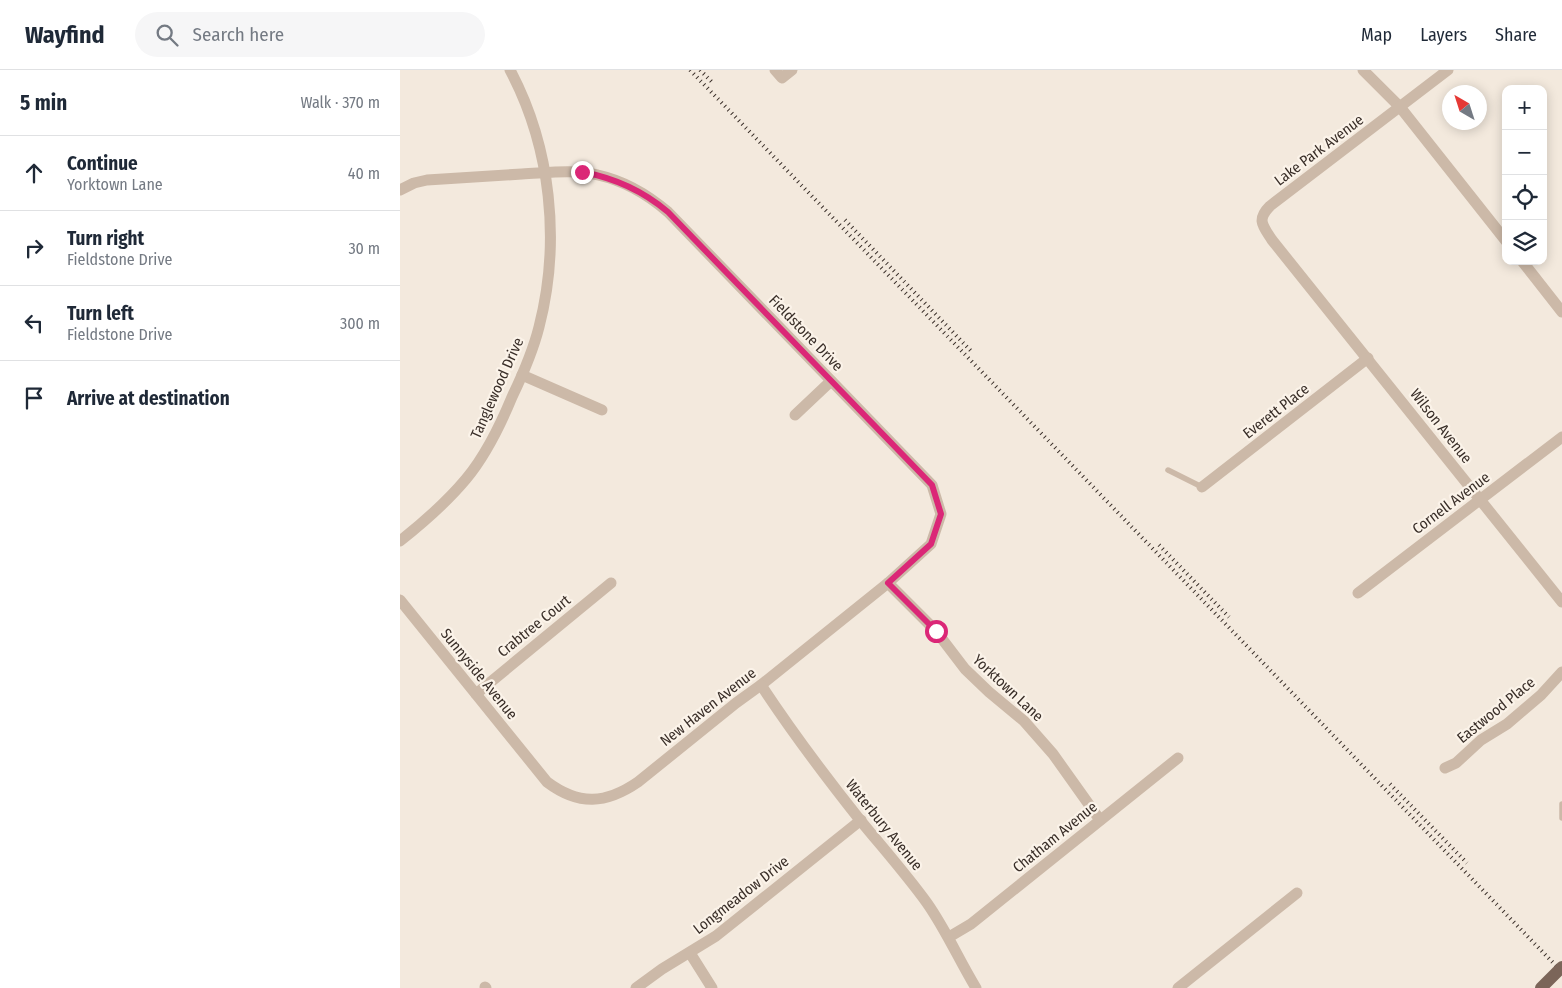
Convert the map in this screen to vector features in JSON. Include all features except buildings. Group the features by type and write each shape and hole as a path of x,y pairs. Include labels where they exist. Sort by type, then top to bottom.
{"main road":[{"path":"1541,988 1562,967"}],"street":[{"name":"Tanglewood Drive","path":"400,541 436,511 467,478 492,440 522,375 539,328 548,276 550,224 546,173 530,113 510,70"},
{"path":"775,70 782,78 792,70"},
{"path":"1363,70 1400,107 1502,236"},
{"name":"Lake Park Avenue","path":"1296,269 1262,225 1264,213 1448,70"},
{"name":"Fieldstone Drive","path":"400,190 414,183 427,180 582,172 626,184 655,201 739,284 932,485 941,514 931,544 888,583"},
{"path":"1525,265 1562,312"},
{"name":"Wilson Avenue","path":"1296,269 1562,602"},
{"name":"Everett Place","path":"1202,487 1368,358"},
{"path":"522,375 602,410"},
{"path":"795,415 831,381"},
{"name":"Cornell Avenue","path":"1358,593 1562,436"},
{"name":"Crabtree Court","path":"476,694 612,583"},
{"name":"New Haven Avenue","path":"535,768 547,782 578,798 599,800 624,792 888,583"},
{"name":"Yorktown Lane","path":"888,583 936,631 965,669 1024,721 1053,754 1100,820"},
{"name":"Sunnyside Avenue","path":"400,600 535,768"},
{"name":"Eastwood Place","path":"1445,768 1456,763 1481,740 1507,724 1541,695 1562,672"},
{"name":"Waterbury Avenue","path":"761,685 783,719 927,903 950,938 976,988"},
{"name":"Chatham Avenue","path":"950,938 971,924 1178,758"},
{"name":"Longmeadow Drive","path":"636,988 662,969 716,936 861,820"},
{"path":"1178,988 1297,893"},
{"path":"690,953 712,988"}],"lane":[{"path":"1168,470 1202,487"},
{"path":"1562,804 1562,818"}],"railway":[{"path":"690,70 1562,972"},
{"path":"700,70 713,83"},
{"path":"845,220 971,351"},
{"path":"1159,545 1229,617"},
{"path":"1390,784 1467,863"}],"route":[{"path":"582,172 626,184 655,201 668,212 932,485 941,514 931,544 888,583 936,631"}]}
